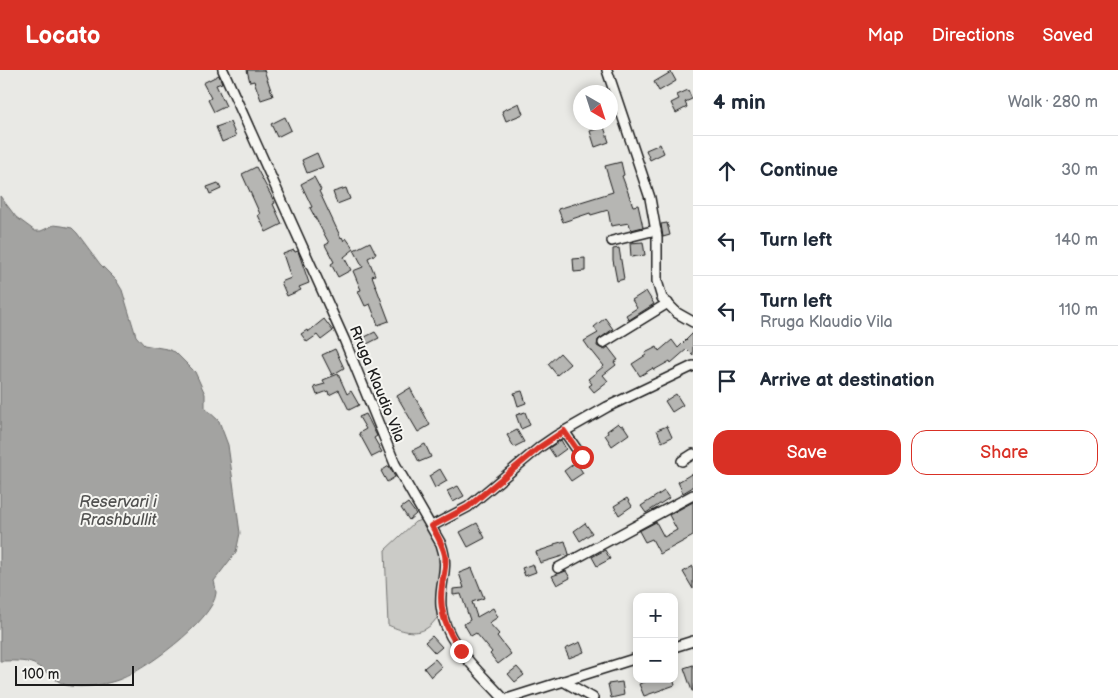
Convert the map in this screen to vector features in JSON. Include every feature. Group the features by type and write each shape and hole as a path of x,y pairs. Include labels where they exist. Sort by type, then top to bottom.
{"street":[{"name":"Rruga Klaudio Vila","path":"223,70 344,339 395,464 432,526 445,555 446,565 441,591 444,622 461,651 503,698"},
{"path":"607,70 645,180 656,230 657,281 662,298 678,313 693,322"},
{"path":"612,241 656,230"},
{"path":"603,343 668,303"},
{"path":"432,526 468,507 540,447 564,431 607,407 693,366"},
{"path":"564,431 582,457"},
{"path":"682,460 693,454"},
{"path":"558,568 693,495"},
{"path":"678,646 693,641"},
{"path":"510,698 633,659"},
{"path":"563,682 593,698"}],"shaded area":[{"path":"424,519 446,558 437,594 438,617 430,626 418,632 413,632 388,625 385,550 415,522"}],"water":[{"name":"Reservari i Rrashbullit","path":"0,196 16,217 35,231 41,231 54,225 72,228 77,233 122,290 136,336 144,345 175,352 195,372 205,394 205,408 219,421 228,445 240,533 236,552 214,581 216,593 212,604 190,631 158,657 127,676 104,684 75,687 65,685 34,664 22,661 0,661"}],"building":[{"path":"247,70 264,70 273,96 261,100 254,81 250,82"},
{"path":"671,72 676,81 659,91 654,82"},
{"path":"219,75 222,83 216,85 226,106 214,112 208,100 211,98 203,83"},
{"path":"688,90 692,99 685,102 687,107 676,113 671,103 679,99 677,95"},
{"path":"519,103 523,114 506,121 502,111"},
{"path":"285,117 291,130 277,137 271,124"},
{"path":"230,122 236,136 222,142 216,127"},
{"path":"605,130 609,142 595,147 590,131"},
{"path":"660,144 664,153 650,160 646,150"},
{"path":"317,153 323,167 307,173 302,160"},
{"path":"621,162 624,175 622,176 633,206 638,205 643,227 631,230 629,223 611,226 608,210 591,215 590,213 563,222 558,209 613,192 605,166"},
{"path":"256,167 275,203 273,204 282,224 266,232 242,174"},
{"path":"314,177 341,238 344,241 346,238 354,249 344,257 351,270 338,277 331,264 334,262 325,245 329,243 310,208 312,207 301,184"},
{"path":"218,183 221,189 210,194 207,187"},
{"path":"346,188 350,199 337,204 333,192"},
{"path":"667,223 670,235 663,237 661,224"},
{"path":"370,242 376,254 368,258 375,275 372,276 389,321 378,325 370,304 365,306 358,291 361,290 353,271 363,267 354,250"},
{"path":"643,242 645,255 631,257 630,243"},
{"path":"619,248 624,279 617,281 613,249"},
{"path":"294,250 295,252 298,251 309,283 299,287 301,290 287,296 281,282 291,278 283,254"},
{"path":"585,258 585,271 574,272 573,259"},
{"path":"646,291 654,304 629,320 626,315 637,308 632,300"},
{"path":"605,318 613,329 598,340 597,346 604,350 608,347 618,360 614,362 616,365 603,375 608,381 594,392 589,386 592,384 588,379 604,366 584,341 598,333 594,327"},
{"path":"324,319 333,331 321,340 317,335 307,342 301,334 307,330 308,332"},
{"path":"375,332 379,338 365,345 361,339"},
{"path":"693,333 693,355 687,349 671,363 670,361 654,370 653,368 640,376 632,364 646,355 645,353 657,347 659,351 672,340 678,348"},
{"path":"335,349 344,368 332,375 322,355"},
{"path":"560,353 570,364 557,375 548,364"},
{"path":"338,374 347,394 351,391 359,405 349,410 339,390 329,395 328,391 317,395 314,387 325,384 323,380"},
{"path":"410,388 430,425 418,432 397,396"},
{"path":"522,391 526,403 518,406 514,393"},
{"path":"676,394 683,405 672,412 665,401"},
{"path":"525,412 530,425 521,429 516,415"},
{"path":"366,414 377,436 374,438 382,452 372,457 359,433 366,429 359,417"},
{"path":"618,423 621,426 623,425 629,434 612,446 605,435 608,433 607,431"},
{"path":"667,426 672,437 662,442 657,430"},
{"path":"517,430 524,442 514,447 507,435"},
{"path":"561,440 566,449 555,457 549,448"},
{"path":"425,444 431,457 419,462 413,450"},
{"path":"576,462 583,473 571,481 564,471"},
{"path":"389,466 395,477 387,482 381,471"},
{"path":"440,469 447,481 435,488 429,476"},
{"path":"693,473 693,487 683,493 678,482"},
{"path":"458,486 464,496 453,502 447,491"},
{"path":"664,491 669,498 646,513 641,506"},
{"path":"627,498 632,506 619,515 614,506"},
{"path":"693,502 693,536 660,554 652,539 645,542 639,531 656,522 664,537 677,530 669,515"},
{"path":"408,503 416,514 409,520 401,508"},
{"path":"477,523 485,538 468,547 460,532"},
{"path":"585,523 592,533 580,541 574,531"},
{"path":"565,541 569,554 540,563 536,552"},
{"path":"605,550 610,559 597,566 592,557"},
{"path":"533,564 536,572 525,576 522,568"},
{"path":"693,566 693,589 683,572"},
{"path":"472,568 484,598 472,602 477,617 493,608 498,617 489,623 499,634 497,636 511,654 498,664 490,654 492,652 476,633 471,636 464,624 470,620 461,594 453,595 453,589 464,588 459,573"},
{"path":"566,571 570,578 557,585 552,576"},
{"path":"432,636 442,647 435,653 425,642"},
{"path":"580,642 584,652 569,658 565,649"},
{"path":"435,659 442,667 431,677 424,668"},
{"path":"693,665 693,691 692,691 684,668"},
{"path":"517,667 524,675 515,682 508,674"},
{"path":"622,682 624,695 611,698 608,684"},
{"path":"674,683 675,685 644,696 639,684"}],"route":[{"path":"461,651 444,622 441,591 446,565 445,555 442,544 432,526 458,514 468,507 540,447 564,431 582,457"}]}
